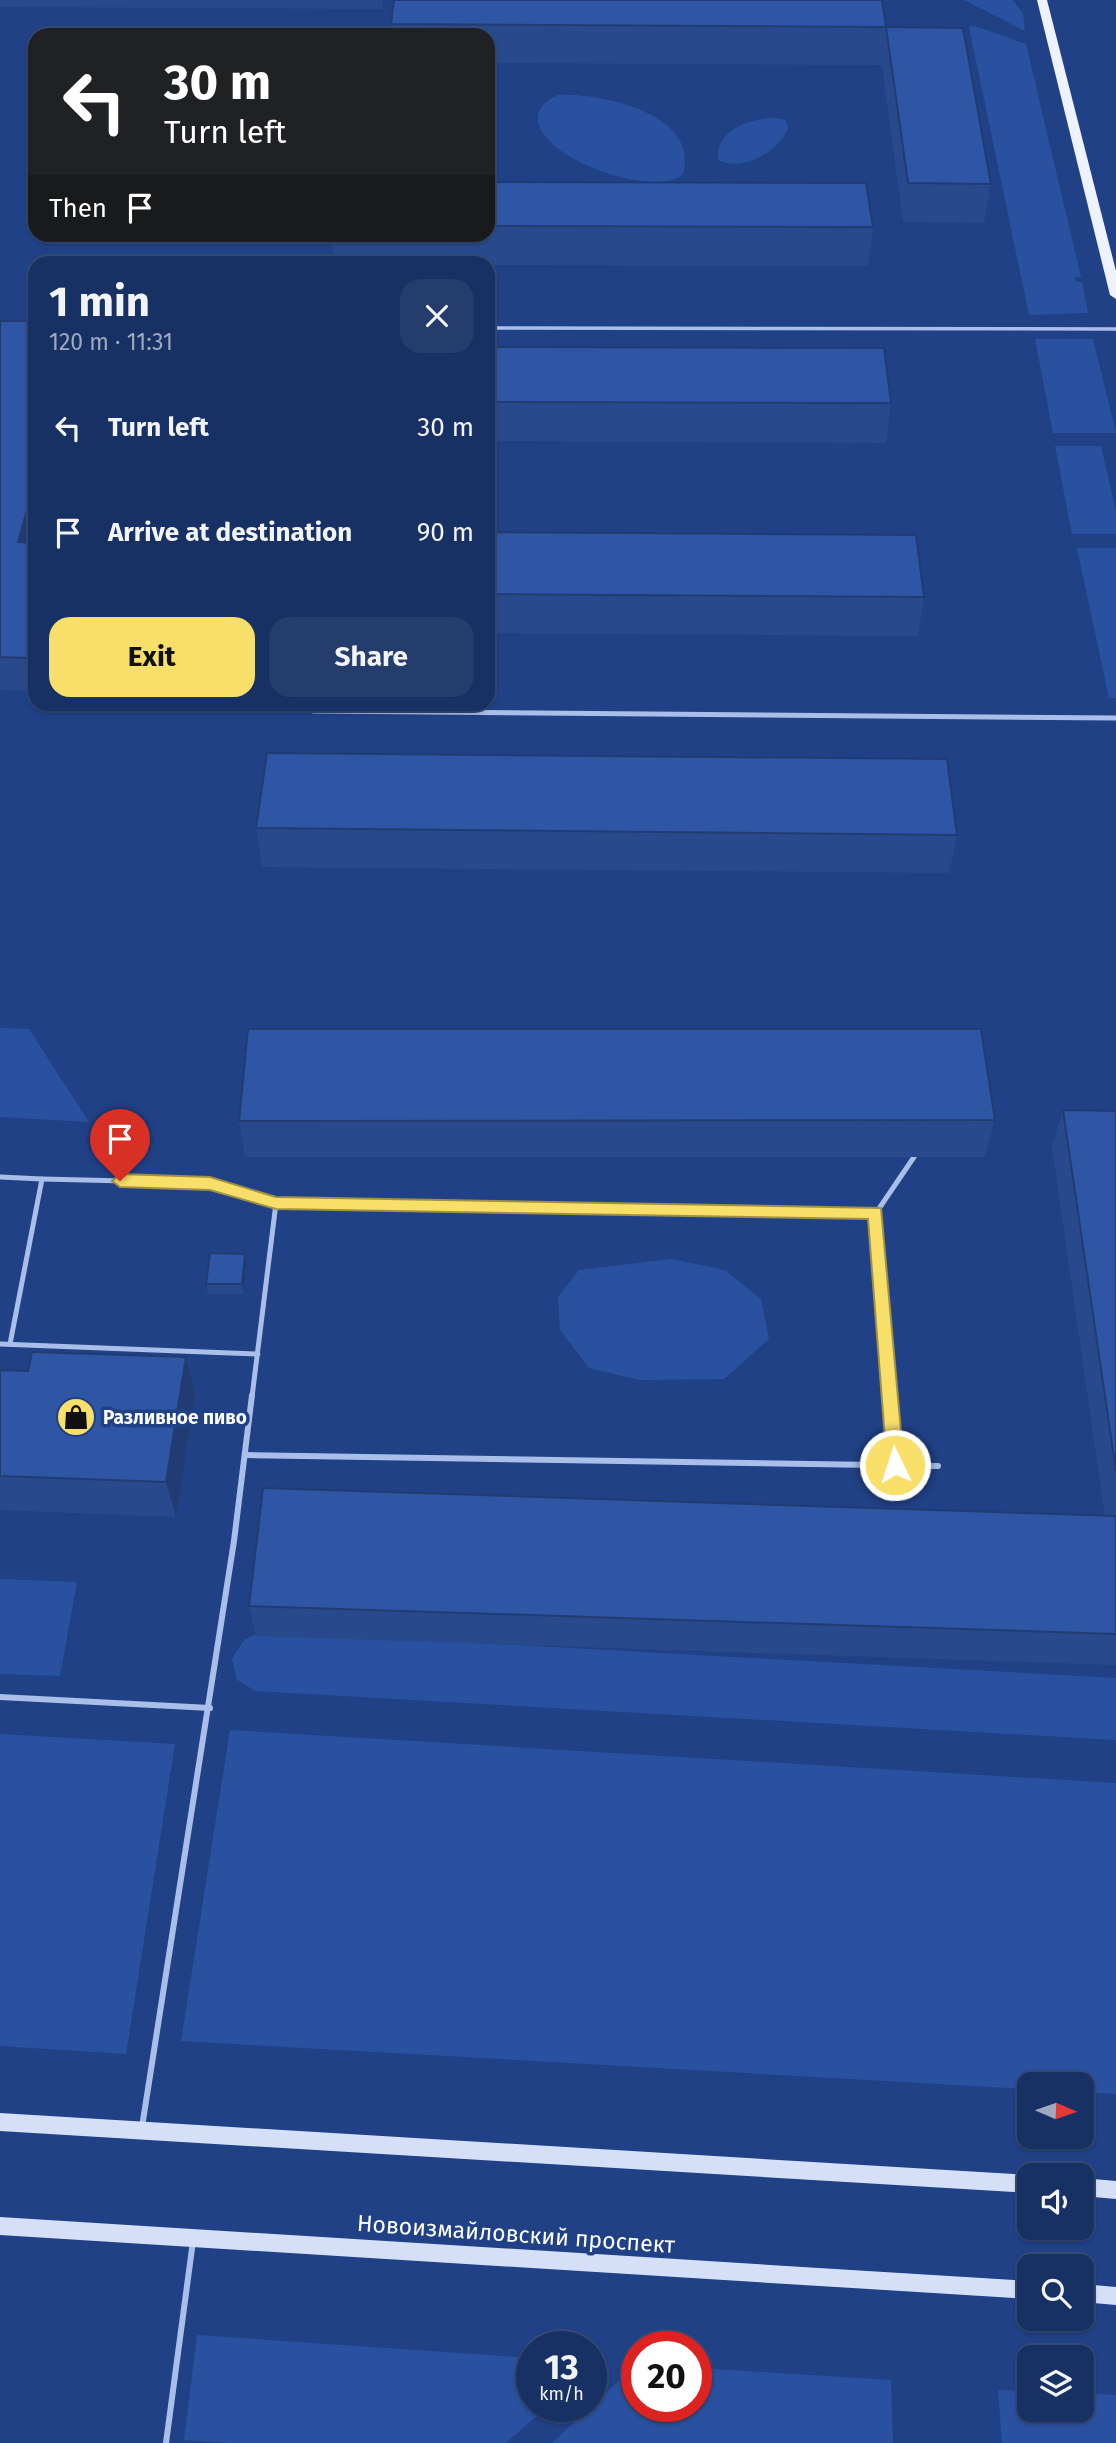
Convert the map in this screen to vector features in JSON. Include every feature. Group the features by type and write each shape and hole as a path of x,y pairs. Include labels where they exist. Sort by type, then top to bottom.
{"main road":[{"path":"1042,0 1116,295"}],"street":[{"path":"0,2122 1017,2183"},
{"path":"1094,2189 1116,2190"},
{"name":"Новоизмайловский проспект","path":"0,2226 1017,2289"},
{"path":"1094,2295 1116,2296"}],"lane":[{"path":"495,328 1116,330"},
{"path":"313,711 1116,718"},
{"path":"895,1465 876,1213 914,1157"},
{"path":"0,1177 210,1183 276,1203 876,1213"},
{"path":"10,1344 42,1179"},
{"path":"142,2130 210,1708 246,1455 276,1203"},
{"path":"0,1344 258,1354"},
{"path":"246,1455 938,1466"},
{"path":"0,1697 210,1708"},
{"path":"166,2443 193,2238"}],"shaded area":[{"path":"964,0 1013,0 1023,14 1025,31"},
{"path":"975,26 1026,44 1081,277 1075,277 1076,282 1082,282 1088,313 1029,315 969,27"},
{"path":"558,95 576,95 620,103 643,111 662,122 677,136 684,153 683,174 670,180 650,182 601,171 577,161 557,148 543,133 538,118 544,104"},
{"path":"756,120 786,120 788,128 784,137 768,152 748,162 737,164 718,159 723,140 737,127"},
{"path":"1035,339 1093,339 1116,433 1053,433"},
{"path":"1055,446 1101,446 1116,512 1116,534 1072,534"},
{"path":"1077,548 1116,548 1116,698 1109,698"},
{"path":"0,1028 29,1029 89,1122 0,1117"},
{"path":"671,1259 725,1270 761,1299 769,1339 724,1379 640,1380 589,1368 560,1330 558,1297 579,1270"},
{"path":"0,1579 77,1582 60,1676 0,1674"},
{"path":"262,1631 1116,1678 1116,1740 255,1691 237,1680 232,1659 244,1640"},
{"path":"230,1730 1116,1783 1116,2094 1094,2093 1094,2072 1017,2072 1017,2088 181,2041"},
{"path":"0,1734 175,1744 126,2054 0,2046"},
{"path":"197,2335 516,2357 516,2422 530,2422 506,2443 228,2443 184,2440"},
{"path":"712,2369 891,2380 893,2443 552,2443 575,2422 607,2422 607,2392 621,2379 621,2422 712,2422"},
{"path":"998,2390 1017,2391 1017,2422 1094,2422 1094,2394 1116,2395 1116,2443 1002,2443"}],"building":[{"path":"394,0 882,0 886,27 391,24"},
{"path":"886,27 963,28 991,184 908,183"},
{"path":"495,182 866,183 873,227 495,226"},
{"path":"0,321 28,321 28,507 18,542 28,543 28,658 0,657"},
{"path":"495,347 884,348 891,403 495,402"},
{"path":"495,532 916,535 924,597 495,594"},
{"path":"267,753 947,759 957,835 256,828"},
{"path":"248,1029 981,1029 995,1120 239,1121"},
{"path":"1063,1110 1116,1111 1116,1471"},
{"path":"210,1253 245,1254 242,1284 206,1284"},
{"path":"32,1352 186,1357 166,1482 0,1476 0,1370 28,1371"},
{"path":"263,1488 1116,1516 1116,1634 249,1606"}],"place":[{"name":"Разливное пиво","path":"76,1417"}],"route":[{"path":"120,1181 210,1183 276,1203 876,1213 895,1465"}]}
